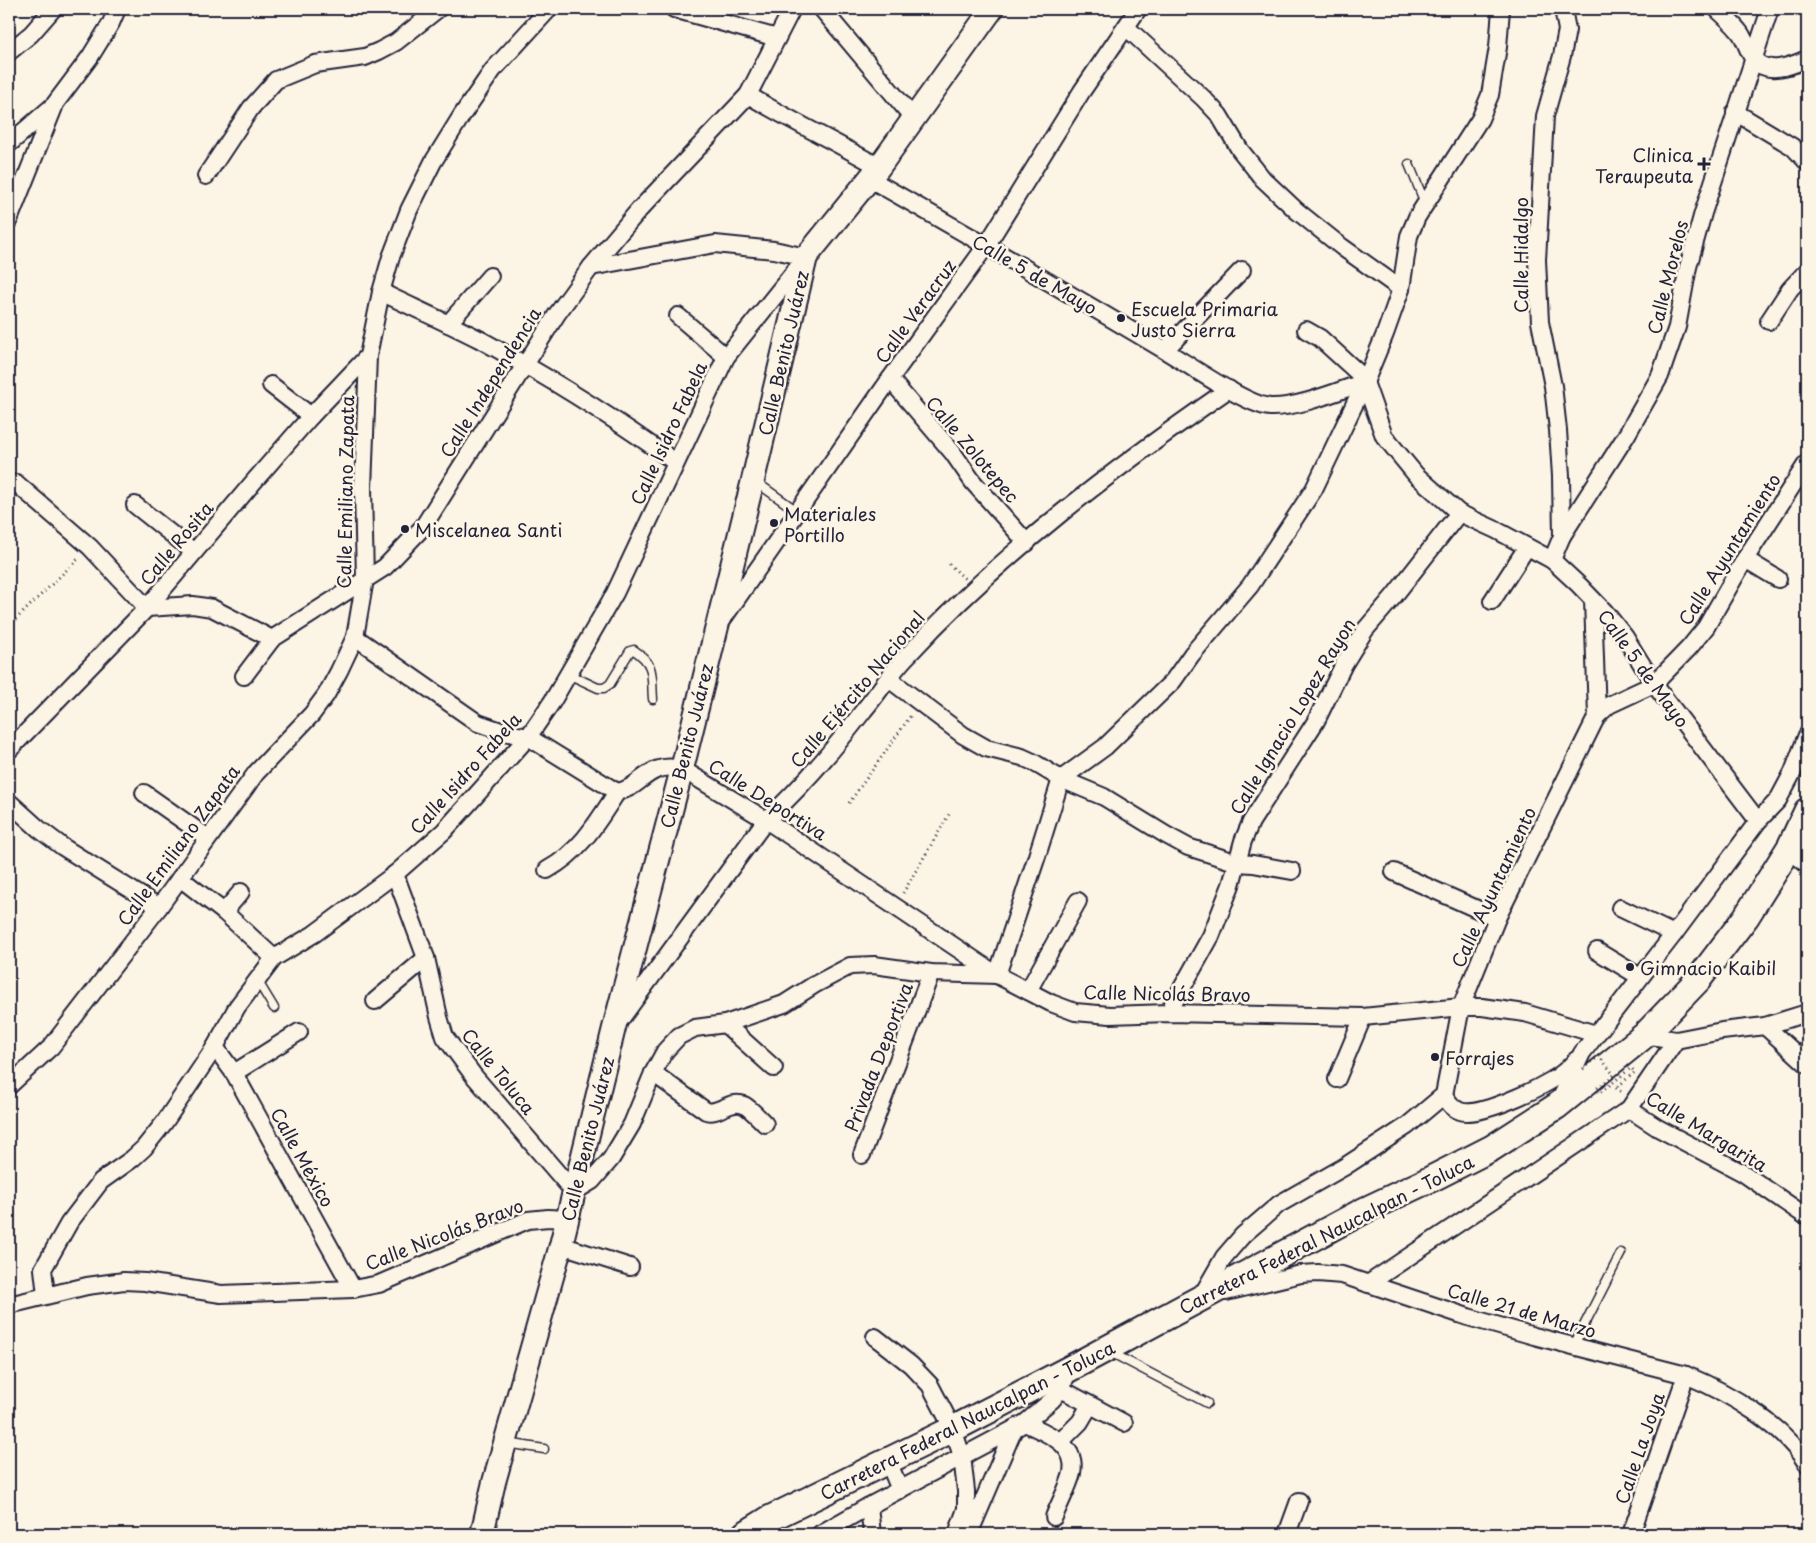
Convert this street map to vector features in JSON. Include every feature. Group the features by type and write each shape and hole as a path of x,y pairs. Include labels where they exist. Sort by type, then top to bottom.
{"main road":[{"name":"Calle Benito Juárez","path":"482,1534 494,1482 561,1245 614,1028 682,769 806,257 875,173 915,120 992,9"},
{"name":"Carretera Federal Naucalpan - Toluca","path":"745,1534 773,1526 888,1461 953,1429 1065,1379 1106,1350 1365,1210 1492,1148 1557,1106 1645,1035 1704,972 1798,854 1807,812"}],"street":[{"path":"9,52 31,34 53,9"},
{"path":"9,144 54,105 90,57 118,9"},
{"path":"206,176 251,108 276,80 315,64 365,57 379,51 396,42 438,9"},
{"name":"Calle Emiliano Zapata","path":"9,1086 51,1047 159,907 256,773 312,714 326,695 355,637 365,579 363,488 368,356 381,292 391,257 409,210 432,162 493,70 550,9"},
{"path":"674,9 777,38"},
{"name":"Calle Independencia","path":"272,639 385,567 423,527 524,365 590,267 639,210 748,95 792,9"},
{"path":"822,9 915,120"},
{"name":"Calle Veracruz","path":"716,630 890,379 986,246 1082,91 1138,9"},
{"path":"997,975 1061,779 1105,747 1166,687 1250,586 1314,488 1366,381 1385,334 1401,289 1409,236 1417,217 1480,119 1490,94 1498,47 1501,9"},
{"name":"Calle Hidalgo","path":"1552,560 1562,536 1558,430 1553,386 1540,322 1537,260 1545,116 1568,30 1563,9"},
{"path":"1716,9 1740,32 1753,58 1760,66 1780,68 1807,59"},
{"name":"Calle Morelos","path":"1562,536 1626,436 1660,376 1677,328 1688,267 1703,213 1770,9"},
{"path":"1126,27 1219,115 1240,150 1263,179 1342,247 1401,289"},
{"path":"748,95 790,120 827,137 875,173"},
{"path":"9,220 54,105"},
{"path":"1735,112 1792,147 1807,162"},
{"name":"Calle 5 de Mayo","path":"875,173 986,246 1247,400 1269,407 1287,405 1314,399 1366,381 1384,436 1416,475 1459,513 1496,530 1552,560 1580,585 1625,636 1654,684 1758,821"},
{"path":"590,267 715,244 774,250 806,257"},
{"name":"Calle Isidro Fabela","path":"46,1295 43,1269 69,1223 101,1181 144,1148 164,1123 225,1026 274,958 314,934 395,874 444,831 528,737 552,702 614,593 726,357 806,257"},
{"path":"1165,350 1242,270"},
{"path":"1769,321 1790,289 1807,272"},
{"path":"448,324 490,276"},
{"path":"381,292 480,340 524,365 634,432 675,462"},
{"path":"678,316 726,357"},
{"path":"1306,330 1320,338 1366,381"},
{"name":"Calle Rosita","path":"9,750 147,608 311,416 368,356"},
{"name":"Calle Zolotepec","path":"890,379 953,453 972,482 1027,543"},
{"path":"271,385 311,416"},
{"name":"Calle Ejército Nacional","path":"614,1028 766,820 791,797 834,749 908,655 975,587 1063,512 1161,436 1229,389"},
{"name":"Calle Ayuntamiento","path":"1444,1095 1461,1007 1498,918 1598,716 1609,705 1654,684 1706,627 1745,559 1807,463"},
{"path":"16,483 90,547 147,608 193,605 212,608 272,639 244,676"},
{"path":"135,505 194,552"},
{"name":"Calle Ignacio Lopez Rayon","path":"1168,1013 1211,936 1231,886 1251,822 1316,720 1344,664 1365,630 1459,513"},
{"path":"1492,601 1527,547"},
{"path":"1745,559 1778,579"},
{"path":"1593,600 1598,716"},
{"path":"355,637 478,723 504,732 528,737 616,792 595,827 578,848 560,863 547,870"},
{"path":"889,679 963,735 986,748 1028,759 1061,779 1104,797 1188,847 1238,863 1292,871"},
{"path":"1557,1106 1596,1034 1674,934 1758,821 1778,800 1786,786 1807,735"},
{"name":"Calle Deportiva","path":"616,792 629,788 644,776 657,769 665,767 682,769 766,820 997,975"},
{"path":"144,792 208,838"},
{"path":"9,802 39,829 64,847 159,907"},
{"path":"1394,872 1498,918"},
{"name":"Calle Toluca","path":"395,874 426,958 445,1037 474,1076 574,1192"},
{"path":"180,878 224,912 274,958"},
{"path":"224,912 242,892"},
{"path":"1028,991 1078,901"},
{"path":"1620,908 1674,934"},
{"path":"1597,951 1640,977"},
{"path":"375,1001 426,958"},
{"name":"Calle Nicolás Bravo","path":"574,1192 592,1181 611,1159 632,1124 653,1073 666,1051 679,1036 694,1028 725,1024 784,1004 850,966 874,965 931,973 997,975 1051,1003 1076,1012 1110,1015 1168,1013 1363,1017 1461,1007 1502,1008 1525,1012 1596,1034"},
{"name":"Privada Deportiva","path":"862,1156 931,973"},
{"path":"1645,1035 1676,1040 1722,1031 1765,1026 1807,1013"},
{"path":"1337,1079 1363,1017"},
{"path":"725,1024 774,1068"},
{"path":"1765,1026 1807,1064"},
{"path":"234,1073 300,1032"},
{"name":"Calle Margarita","path":"1676,1040 1629,1109 1658,1128 1743,1173 1807,1217"},
{"name":"Calle México","path":"214,1046 234,1073 353,1289"},
{"path":"1200,1299 1224,1257 1244,1235 1279,1204 1344,1167 1407,1126 1444,1095 1450,1105 1460,1111 1471,1113 1516,1098 1551,1081 1572,1065 1583,1061"},
{"path":"653,1073 706,1111 715,1112 726,1106 744,1105 765,1124"},
{"path":"1368,1284 1629,1109"},
{"name":"Calle Nicolás Bravo","path":"9,1305 87,1286 124,1281 145,1282 221,1294 353,1289 379,1284 528,1220 567,1219"},
{"path":"561,1245 630,1267"},
{"name":"Calle 21 de Marzo","path":"1200,1299 1301,1274 1342,1275 1477,1320 1686,1375 1709,1385 1775,1427 1799,1451 1807,1464"},
{"path":"875,1337 911,1365 930,1385 953,1429 962,1456 966,1510 957,1534"},
{"name":"Calle La Joya","path":"1631,1534 1686,1375"},
{"path":"820,1534 1020,1426 1052,1400 1065,1379 1090,1404 1124,1423"},
{"path":"1061,1441 1080,1422 1090,1404"},
{"path":"1020,1426 1061,1441 1067,1448 1071,1458 1072,1472 1054,1517"},
{"path":"969,1534 1020,1426"},
{"path":"888,1461 900,1490"},
{"path":"1287,1534 1299,1501"},
{"path":"869,1506 872,1534"}],"lane":[{"path":"1409,164 1426,205"},
{"path":"753,480 798,511"},
{"path":"568,674 598,688 604,688 610,684 630,651 634,650 645,657 651,667 653,699"},
{"path":"257,980 274,1008"},
{"path":"1573,1346 1621,1252"},
{"path":"1106,1350 1208,1403"},
{"path":"505,1443 544,1449"}],"path":[{"path":"12,623 90,547"},
{"path":"949,564 975,587"},
{"path":"849,803 919,703"},
{"path":"895,907 951,811"},
{"path":"1583,1061 1599,1056 1614,1075 1596,1089 1600,1093 1632,1068 1635,1072 1616,1088"}],"place":[{"name":"Clinica Teraupeuta","path":"1704,164"},
{"name":"Escuela Primaria Justo Sierra","path":"1121,318"},
{"name":"Materiales Portillo","path":"774,523"},
{"name":"Miscelanea Santi","path":"405,529"},
{"name":"Gimnacio Kaibil","path":"1630,967"},
{"name":"Forrajes","path":"1435,1057"}]}
